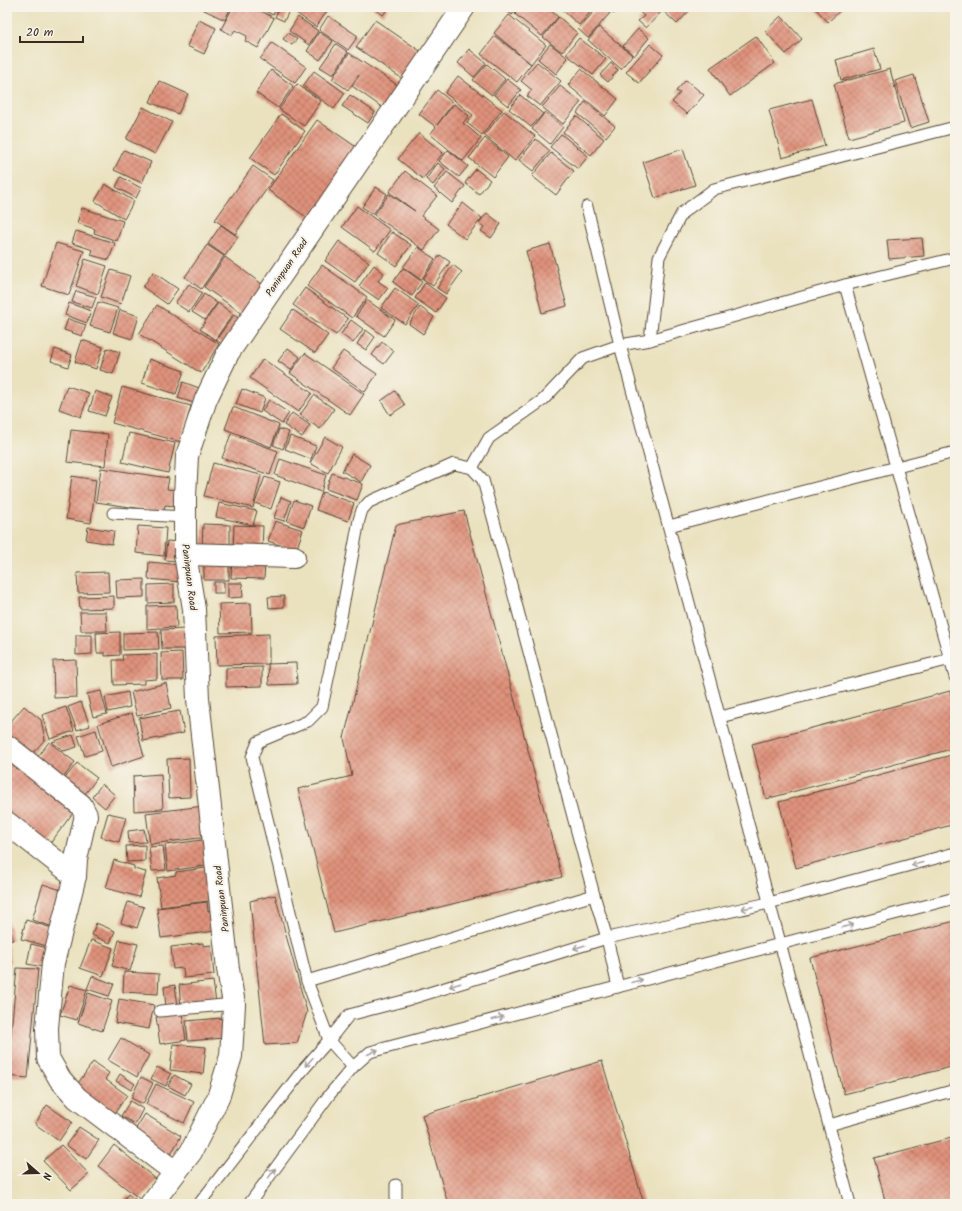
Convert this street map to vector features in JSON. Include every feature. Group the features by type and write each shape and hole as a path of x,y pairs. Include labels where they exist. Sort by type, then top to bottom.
{"main road":[{"name":"Paninpuan Road","path":"151,1204 191,1152 218,1098 231,1056 234,1004 228,969 198,699 194,609 185,554 187,456 206,399 228,353 464,7"},
{"path":"185,554 294,557"},
{"path":"7,746 81,805 86,815 76,859 75,876 53,963 47,1028 48,1058 60,1079 77,1098 175,1172"},
{"path":"7,823 75,876"}],"lane":[{"path":"650,340 659,257 682,213 714,189 955,127"},
{"path":"587,207 620,345 850,1204"},
{"path":"472,468 489,438 543,400 583,358 620,345 650,340 845,285 955,258"},
{"path":"845,285 952,658 955,677"},
{"path":"669,526 955,452"},
{"path":"353,1067 329,1040 307,981 252,757 258,742 308,720 322,707 362,510 369,502 454,464 472,468 483,480 594,895 607,938 618,986"},
{"path":"113,513 185,517"},
{"path":"720,717 952,658"},
{"path":"199,1204 302,1071 349,1015 403,1001 607,938 770,903 955,854"},
{"path":"307,981 594,895"},
{"path":"249,1204 330,1094 353,1067 370,1052 955,898"},
{"path":"160,1011 234,1004"},
{"path":"829,1125 955,1090"},
{"path":"396,1185 396,1204"}],"building":[{"path":"203,7 231,7 225,20 202,9"},
{"path":"233,7 254,7 274,18 258,48 245,41 247,36 235,30 232,35 221,29"},
{"path":"258,7 277,7 273,15"},
{"path":"280,7 289,11 284,21 275,17"},
{"path":"288,7 330,7 316,27"},
{"path":"371,7 389,7 383,15"},
{"path":"502,7 519,7 512,15"},
{"path":"521,7 547,7 558,17 542,36 515,14"},
{"path":"559,7 595,7 579,25"},
{"path":"598,7 603,7 610,13 588,38 578,29"},
{"path":"607,7 620,7 614,14"},
{"path":"634,7 656,7 661,12 646,28 638,21 644,16"},
{"path":"659,7 693,7 677,24"},
{"path":"814,7 844,7 828,22"},
{"path":"509,15 546,45 531,64 494,33"},
{"path":"328,16 358,36 348,50 319,30"},
{"path":"781,16 802,39 786,54 765,31"},
{"path":"298,17 318,31 309,45 289,31"},
{"path":"559,17 577,33 562,52 543,37"},
{"path":"199,20 216,28 204,54 187,46"},
{"path":"375,20 423,53 404,80 356,47"},
{"path":"599,27 632,55 621,69 588,40"},
{"path":"638,29 649,38 634,56 623,46"},
{"path":"319,32 333,41 320,60 307,51"},
{"path":"288,33 297,39 292,45 283,39"},
{"path":"495,36 531,64 517,82 481,54"},
{"path":"756,36 775,63 730,96 710,68"},
{"path":"579,38 606,59 593,75 566,54"},
{"path":"272,43 306,67 295,83 260,59"},
{"path":"336,44 348,52 333,75 320,67"},
{"path":"550,44 568,58 556,74 538,59"},
{"path":"650,44 663,55 639,83 626,72"},
{"path":"469,49 486,63 474,77 458,63"},
{"path":"874,49 880,69 841,80 836,60"},
{"path":"349,53 405,90 390,113 352,86 359,75 348,90 332,79"},
{"path":"537,62 561,81 540,106 527,96 532,90 521,81"},
{"path":"611,63 618,70 608,82 600,75"},
{"path":"487,64 505,79 492,95 473,80"},
{"path":"581,69 618,99 605,116 568,85"},
{"path":"890,69 904,123 849,138 834,84"},
{"path":"271,70 293,86 278,108 256,93"},
{"path":"314,71 345,93 334,109 303,86"},
{"path":"914,75 929,122 910,128 895,81"},
{"path":"458,76 502,110 482,135 467,123 473,115 445,93"},
{"path":"507,79 521,90 508,106 494,95"},
{"path":"686,80 704,95 687,114 672,102 680,93 676,91"},
{"path":"159,81 188,94 178,114 150,102"},
{"path":"297,84 321,101 304,126 279,109"},
{"path":"560,86 581,102 563,124 542,107"},
{"path":"437,90 453,103 437,125 454,104 469,116 463,123 481,138 463,161 430,134 436,127 419,114"},
{"path":"350,95 375,112 368,123 342,106"},
{"path":"520,95 543,114 531,127 509,109"},
{"path":"812,99 825,146 782,158 769,110"},
{"path":"585,102 615,126 606,137 577,113"},
{"path":"143,107 172,122 155,154 126,139"},
{"path":"504,111 535,136 515,161 484,135"},
{"path":"545,112 563,127 550,144 532,129"},
{"path":"281,114 305,131 274,175 250,158"},
{"path":"576,116 604,139 591,155 563,132"},
{"path":"317,120 365,153 316,224 268,190"},
{"path":"419,133 443,153 423,179 398,159"},
{"path":"561,134 588,156 578,169 550,147"},
{"path":"485,138 508,157 493,177 469,158"},
{"path":"536,139 550,151 533,171 519,160"},
{"path":"683,149 695,185 655,198 643,162"},
{"path":"124,150 151,162 142,183 114,170"},
{"path":"448,150 468,166 459,177 439,161"},
{"path":"551,153 574,171 556,195 532,176"},
{"path":"438,163 445,169 433,185 426,179"},
{"path":"253,166 273,180 235,234 215,220"},
{"path":"476,169 490,180 479,194 465,183"},
{"path":"405,171 437,196 421,216 439,229 424,250 374,215 389,194 415,211 389,192"},
{"path":"447,172 465,186 452,203 434,188"},
{"path":"121,177 141,188 136,198 116,187"},
{"path":"105,184 134,201 124,219 95,201"},
{"path":"376,187 387,194 373,214 362,207"},
{"path":"463,203 482,218 465,239 446,224"},
{"path":"357,206 390,230 375,251 342,227"},
{"path":"82,208 123,221 117,241 94,233 95,229 77,223"},
{"path":"487,213 501,224 491,238 481,231 484,227 479,223"},
{"path":"221,225 238,237 225,256 208,244"},
{"path":"76,231 115,243 109,260 91,255 93,250 72,243"},
{"path":"392,232 411,245 396,266 378,253"},
{"path":"922,238 924,256 889,259 887,240"},
{"path":"339,241 369,262 355,282 325,261"},
{"path":"56,243 84,251 69,295 42,286"},
{"path":"550,244 567,306 542,313 526,251"},
{"path":"207,245 224,256 201,289 185,277"},
{"path":"418,247 435,259 421,280 403,267"},
{"path":"440,255 450,262 433,286 423,279"},
{"path":"225,257 266,287 246,316 204,287"},
{"path":"85,259 107,266 98,294 76,286"},
{"path":"322,265 367,297 352,318 307,286"},
{"path":"374,265 384,273 378,281 388,288 379,300 359,286"},
{"path":"453,265 462,272 446,294 437,288"},
{"path":"403,268 422,282 412,296 393,282"},
{"path":"111,270 130,276 121,304 101,297"},
{"path":"153,272 178,289 167,304 143,287"},
{"path":"425,283 446,298 436,313 415,298"},
{"path":"189,284 202,293 189,312 175,303"},
{"path":"305,288 348,319 336,335 293,305"},
{"path":"395,288 419,305 405,324 381,308"},
{"path":"76,291 96,297 92,308 72,302"},
{"path":"204,294 217,303 205,320 192,312"},
{"path":"367,300 395,320 384,336 356,316"},
{"path":"98,302 118,308 110,332 90,326"},
{"path":"69,303 91,311 87,323 65,315"},
{"path":"218,303 233,314 215,340 200,329"},
{"path":"157,305 219,344 201,373 139,334"},
{"path":"420,307 434,317 423,334 409,324"},
{"path":"120,310 139,316 132,339 113,333"},
{"path":"293,310 328,335 315,353 280,329"},
{"path":"234,315 247,324 229,349 216,340"},
{"path":"68,319 86,325 82,336 64,330"},
{"path":"351,320 363,329 353,343 341,334"},
{"path":"366,330 375,337 366,350 357,344"},
{"path":"82,340 103,347 96,369 75,362"},
{"path":"382,342 394,351 384,364 372,355"},
{"path":"107,348 120,352 113,374 100,370"},
{"path":"288,348 300,357 291,370 278,361"},
{"path":"55,349 72,355 68,367 51,361"},
{"path":"343,351 377,374 365,392 331,368"},
{"path":"305,353 364,394 350,415 290,373"},
{"path":"149,359 184,371 176,394 142,383"},
{"path":"263,359 312,393 298,412 250,378"},
{"path":"183,382 202,389 197,404 178,398"},
{"path":"67,386 89,393 81,417 59,409"},
{"path":"122,387 191,406 181,442 112,423"},
{"path":"242,389 265,398 260,413 236,404"},
{"path":"95,391 112,397 105,416 89,411"},
{"path":"395,391 405,405 390,415 381,401"},
{"path":"314,395 334,409 320,429 300,415"},
{"path":"269,400 289,413 282,424 262,411"},
{"path":"233,407 279,425 271,447 225,429"},
{"path":"292,413 310,425 302,437 284,425"},
{"path":"279,429 289,432 283,449 273,445"},
{"path":"71,430 108,434 105,466 67,462"},
{"path":"129,433 175,443 168,473 122,462"},
{"path":"231,434 278,451 270,475 222,458"},
{"path":"290,436 316,446 311,459 285,449"},
{"path":"325,437 342,447 328,473 310,463"},
{"path":"352,454 370,465 361,482 342,471"},
{"path":"280,459 326,475 321,492 275,475"},
{"path":"213,463 261,475 253,508 204,496"},
{"path":"101,468 169,478 167,489 177,490 175,506 165,505 164,512 96,502"},
{"path":"332,473 363,484 357,500 326,489"},
{"path":"72,476 96,480 91,523 66,519"},
{"path":"265,477 280,482 271,509 255,503"},
{"path":"322,492 354,503 348,521 316,510"},
{"path":"281,497 291,501 284,521 274,518"},
{"path":"294,500 311,506 304,527 287,521"},
{"path":"219,503 257,511 253,525 216,517"},
{"path":"464,511 562,877 334,933 298,789 352,776 344,738 396,525"},
{"path":"275,521 303,530 296,551 268,541"},
{"path":"203,524 230,525 230,550 202,549"},
{"path":"234,525 263,526 262,551 233,550"},
{"path":"138,526 166,528 164,556 136,553"},
{"path":"88,527 114,531 112,544 86,540"},
{"path":"167,541 179,542 177,561 165,560"},
{"path":"232,557 265,563 264,579 231,578"},
{"path":"204,558 229,558 229,580 204,580"},
{"path":"149,562 182,565 181,582 148,579"},
{"path":"108,572 109,592 78,593 77,573"},
{"path":"144,579 144,597 117,598 116,580"},
{"path":"214,582 224,582 224,593 214,593"},
{"path":"228,583 242,583 243,597 228,598"},
{"path":"174,584 174,602 148,603 148,585"},
{"path":"114,596 114,608 80,609 79,597"},
{"path":"284,596 284,607 269,608 268,597"},
{"path":"251,603 252,632 220,633 219,604"},
{"path":"176,605 177,627 147,629 147,606"},
{"path":"80,612 106,612 107,631 81,631"},
{"path":"186,629 186,649 162,649 161,630"},
{"path":"120,632 120,655 105,656 105,653 97,653 96,633"},
{"path":"158,632 159,649 123,650 123,633"},
{"path":"269,634 269,664 217,665 216,636"},
{"path":"76,635 92,635 92,654 76,655"},
{"path":"182,652 183,680 162,680 161,653"},
{"path":"157,654 157,679 144,680 144,684 114,685 113,660 123,660 122,655"},
{"path":"76,660 77,697 54,698 53,661"},
{"path":"296,663 297,684 269,685 268,664"},
{"path":"262,667 262,686 226,687 226,668"},
{"path":"166,683 171,708 137,716 131,692"},
{"path":"101,691 107,714 93,717 87,694"},
{"path":"950,691 955,709 955,748 766,799 752,744"},
{"path":"128,692 130,707 108,712 105,697"},
{"path":"81,702 90,726 77,730 68,707"},
{"path":"24,706 41,720 45,739 27,760 7,743 7,726"},
{"path":"66,707 74,731 50,739 42,715"},
{"path":"180,711 184,733 143,741 139,718"},
{"path":"132,713 144,756 111,767 98,724"},
{"path":"96,730 102,751 85,756 78,736"},
{"path":"73,735 77,747 64,751 52,742"},
{"path":"49,742 75,762 58,785 31,765"},
{"path":"955,754 955,824 796,868 779,802"},
{"path":"189,758 190,797 169,798 167,759"},
{"path":"7,760 75,810 49,845 7,814"},
{"path":"77,763 97,778 79,802 59,786"},
{"path":"161,774 163,809 134,811 133,776"},
{"path":"102,784 115,795 105,808 92,797"},
{"path":"204,806 208,837 150,844 146,813"},
{"path":"108,813 126,817 119,842 101,837"},
{"path":"144,829 146,842 129,843 128,831"},
{"path":"209,839 212,865 168,871 165,845"},
{"path":"145,845 145,861 127,862 126,846"},
{"path":"163,846 166,870 152,871 149,847"},
{"path":"114,860 134,866 134,869 146,872 139,897 106,888"},
{"path":"213,867 217,900 161,907 157,878 176,875 176,872"},
{"path":"43,884 64,891 53,927 32,920"},
{"path":"275,895 307,1012 297,1043 265,1045 250,901"},
{"path":"128,902 144,907 137,928 121,923"},
{"path":"207,902 208,911 213,910 216,931 161,938 157,908"},
{"path":"7,919 13,940 7,941"},
{"path":"26,920 52,928 47,946 21,939"},
{"path":"955,921 955,1066 844,1094 810,958"},
{"path":"96,923 115,931 110,943 92,935"},
{"path":"91,940 113,948 103,976 80,968"},
{"path":"119,940 138,944 130,971 112,966"},
{"path":"203,943 203,946 211,945 214,975 184,978 183,968 173,969 171,947"},
{"path":"31,944 48,948 44,967 27,964"},
{"path":"7,946 10,962 8,974"},
{"path":"17,968 38,969 28,1078 7,1076"},
{"path":"124,972 159,974 158,994 123,992"},
{"path":"92,976 114,984 109,996 87,989"},
{"path":"213,981 216,1003 181,1007 179,985"},
{"path":"70,985 87,990 77,1020 60,1015"},
{"path":"175,985 178,1006 166,1008 164,987"},
{"path":"88,993 112,1001 102,1031 78,1023"},
{"path":"119,999 154,1005 149,1029 115,1023"},
{"path":"182,1013 186,1040 160,1044 156,1017"},
{"path":"222,1018 224,1038 188,1041 186,1021"},
{"path":"121,1038 149,1055 137,1077 108,1060"},
{"path":"173,1044 206,1047 203,1074 170,1070"},
{"path":"602,1061 644,1204 448,1204 422,1115"},
{"path":"93,1062 109,1073 105,1079 127,1095 113,1116 74,1089"},
{"path":"157,1067 171,1074 166,1086 151,1079"},
{"path":"120,1074 135,1084 131,1090 116,1081"},
{"path":"174,1075 191,1084 185,1095 168,1086"},
{"path":"141,1077 153,1083 143,1104 131,1098"},
{"path":"156,1084 194,1102 184,1123 146,1104"},
{"path":"130,1101 143,1109 135,1124 121,1116"},
{"path":"47,1105 72,1122 59,1141 35,1124"},
{"path":"145,1114 181,1136 169,1157 132,1135"},
{"path":"79,1127 99,1140 86,1159 66,1145"},
{"path":"955,1137 955,1204 886,1204 874,1158"},
{"path":"61,1145 89,1174 71,1190 43,1161"},
{"path":"114,1145 157,1180 141,1200 98,1166"},
{"path":"128,1194 141,1204 120,1204"}]}
